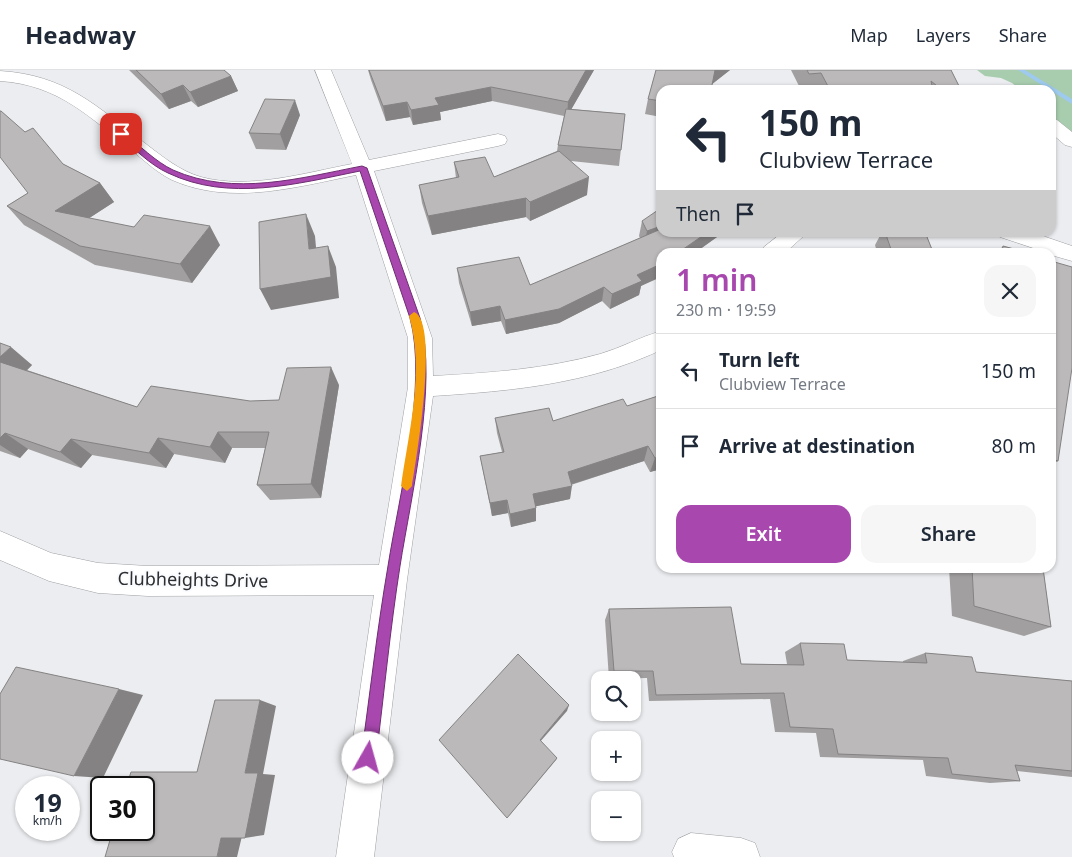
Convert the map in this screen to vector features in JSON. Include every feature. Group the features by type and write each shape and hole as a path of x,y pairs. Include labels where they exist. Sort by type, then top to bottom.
{"street":[{"path":"323,70 362,168 420,338 421,387 392,580 355,857"},
{"path":"0,76 38,79 63,90 168,171 202,184 239,187 277,185 498,140"},
{"path":"1056,128 1072,142"},
{"path":"777,248 792,237"},
{"path":"1022,237 1054,248"},
{"path":"1056,249 1072,254"},
{"path":"421,387 498,383 581,370 621,357 656,342"},
{"name":"Clubheights Drive","path":"0,546 49,567 98,578 148,581 392,580"},
{"path":"691,852 741,857"}],"green space":[{"path":"977,70 1072,70 1072,132 1056,119 1056,85 1015,85 1001,78 985,76"}],"building":[{"path":"136,70 224,70 231,76 190,92 183,85 161,94"},
{"path":"369,70 586,70 568,102 491,87 435,98 439,105 411,110 407,102 383,106"},
{"path":"656,70 715,70 712,85 656,85 656,100 648,99"},
{"path":"807,70 951,70 958,85 936,85 931,81 932,85 827,85 821,73 809,74"},
{"path":"265,99 295,100 280,134 249,133"},
{"path":"566,109 625,114 621,150 558,145"},
{"path":"0,111 25,132 33,128 63,164 100,183 55,211 134,227 144,215 210,226 180,264 80,246 7,206 28,193 0,157"},
{"path":"559,151 589,177 530,202 526,198 428,216 419,185 459,177 454,162 485,157 494,177"},
{"path":"656,211 656,228 647,231 642,221"},
{"path":"306,214 309,249 328,246 331,277 260,289 259,222"},
{"path":"656,231 656,237 701,237 685,248 656,248 656,266 637,275 642,281 612,294 604,287 559,309 505,320 500,306 470,312 457,268 519,257 530,285"},
{"path":"887,237 927,237 931,248 891,248"},
{"path":"1056,262 1072,267 1072,368 1058,461 1056,460"},
{"path":"0,343 11,347 0,357"},
{"path":"0,362 137,407 151,386 250,401 279,400 287,368 331,367 311,484 257,485 269,432 218,432 210,447 158,438 149,453 71,439 60,452 5,433 0,438"},
{"path":"656,397 656,458 648,446 568,472 572,486 533,494 536,508 510,514 507,500 490,503 480,456 504,452 495,418 549,408 553,421 623,399 627,406"},
{"path":"972,573 1044,573 1051,627 974,606"},
{"path":"731,607 741,664 804,665 800,643 844,644 847,660 927,663 925,653 972,657 976,672 1072,681 1072,771 1015,765 1020,781 952,774 948,758 838,754 833,729 790,727 784,693 656,695 653,671 614,671 609,609"},
{"path":"518,654 569,705 540,740 557,758 507,818 439,740"},
{"path":"16,667 119,689 74,776 0,759 0,694"},
{"path":"215,700 260,700 245,773 258,773 245,838 221,838 217,857 105,857 110,841 155,841 155,776 130,776 131,772 197,772"}],"waterway":[{"path":"1021,70 1045,85"},
{"path":"1056,92 1072,102"}],"slow traffic":[{"path":"407,486 421,387 420,338 414,316"}],"route":[{"path":"121,134 168,171 202,184 246,187 277,185 362,168 402,286 415,318 420,338 421,360 421,387 417,420 392,580 368,758"}]}
